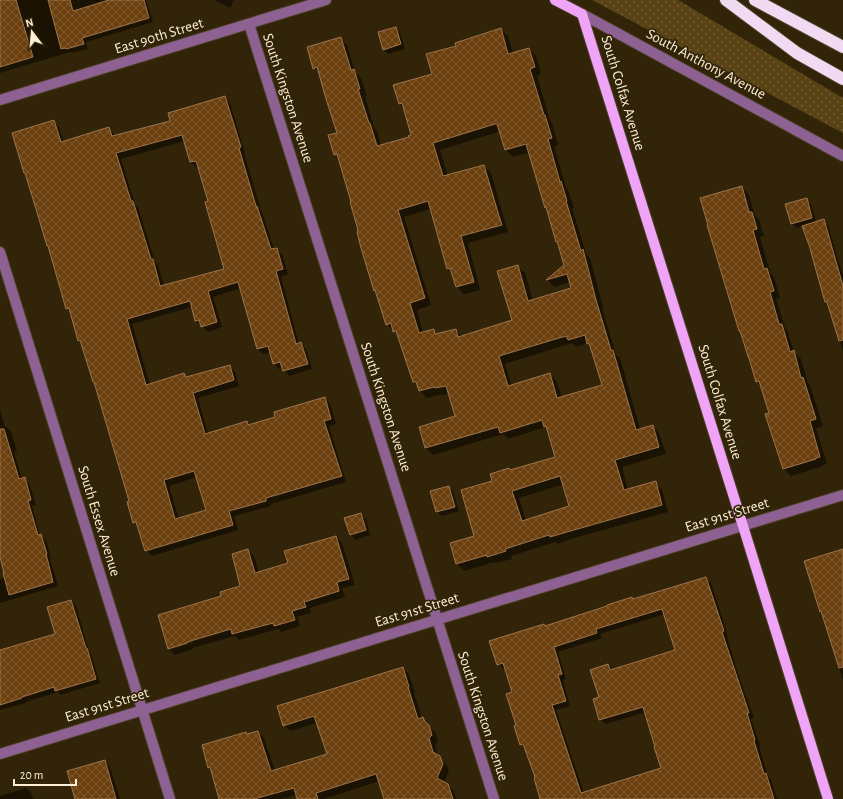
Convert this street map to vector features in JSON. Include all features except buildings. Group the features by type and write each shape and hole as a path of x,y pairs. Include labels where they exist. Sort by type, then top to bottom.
{"highway":[{"path":"726,0 797,53 843,79"},
{"path":"755,0 843,46"}],"main road":[{"name":"South Anthony Avenue","path":"555,0 582,14"},
{"name":"South Colfax Avenue","path":"582,14 828,799"}],"street":[{"name":"East 90th Street","path":"0,100 326,0"},
{"name":"South Anthony Avenue","path":"582,14 843,156"},
{"name":"South Kingston Avenue","path":"249,24 494,799"},
{"name":"South Essex Avenue","path":"0,252 170,799"},
{"name":"East 91st Street","path":"0,754 843,496"}],"shaded area":[{"path":"592,0 678,0 843,98 843,133"}]}
